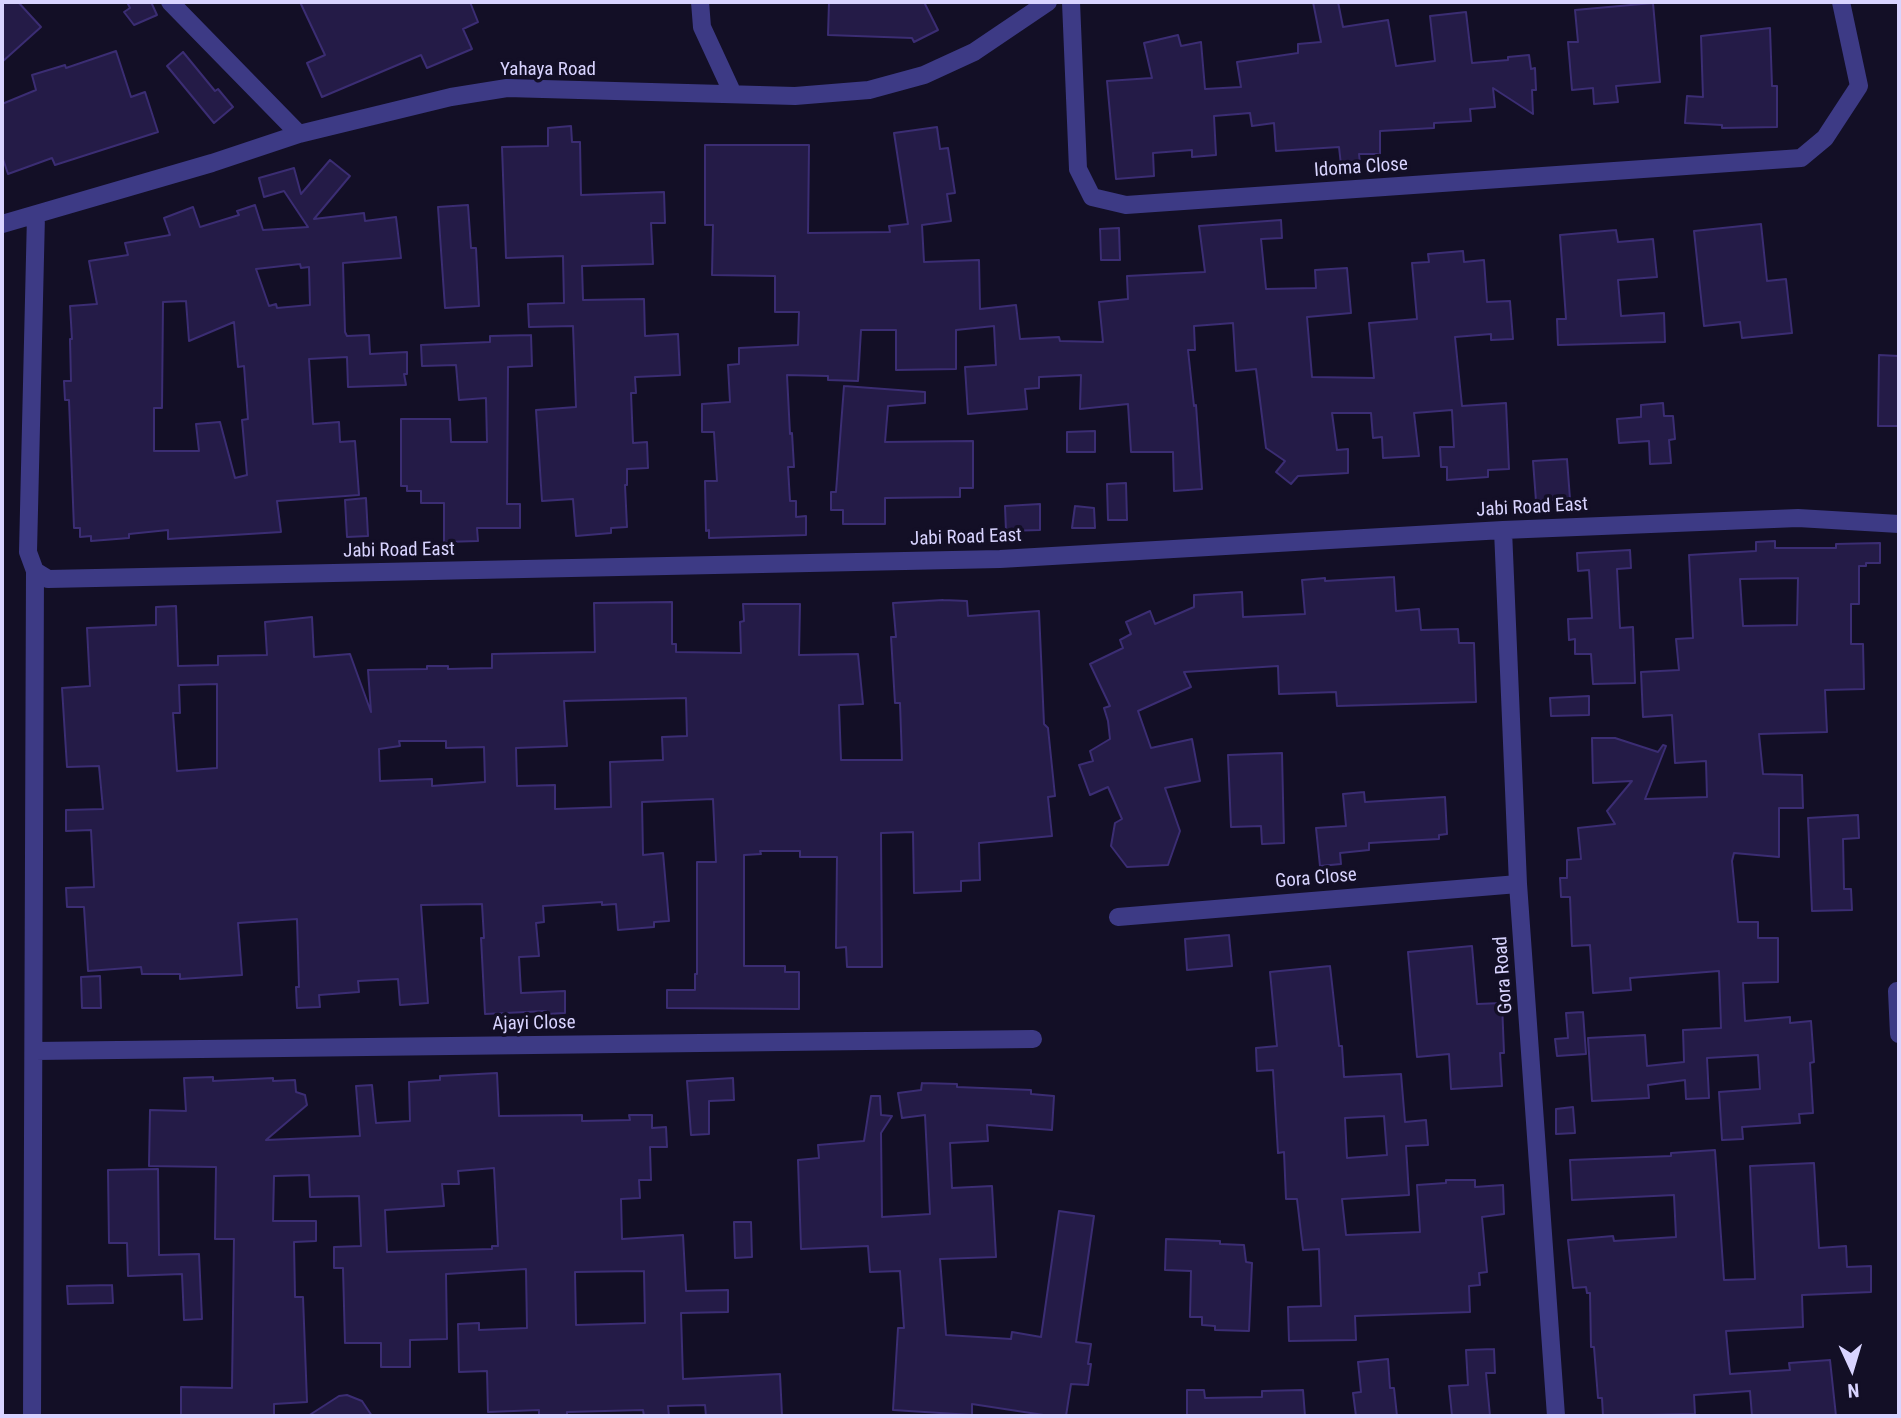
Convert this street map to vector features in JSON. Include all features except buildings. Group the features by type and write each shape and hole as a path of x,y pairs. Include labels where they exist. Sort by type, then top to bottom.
{"street":[{"path":"170,2 299,134"},
{"path":"701,2 702,27 733,94"},
{"name":"Yahaya Road","path":"2,224 212,163 299,134 451,97 507,88 795,96 869,90 924,75 974,52 1048,2"},
{"name":"Idoma Close","path":"1071,2 1079,169 1092,197 1126,205 1801,158 1825,138 1859,86 1841,2"},
{"path":"32,1416 35,571 28,552 36,215"},
{"name":"Jabi Road East","path":"35,571 48,579 1000,559 1503,530 1798,518 1899,524"},
{"name":"Gora Road","path":"1503,530 1518,884 1556,1416"},
{"name":"Gora Close","path":"1118,916 1518,884"},
{"path":"1897,991 1899,1034"},
{"name":"Ajayi Close","path":"35,1051 1033,1039"}]}
